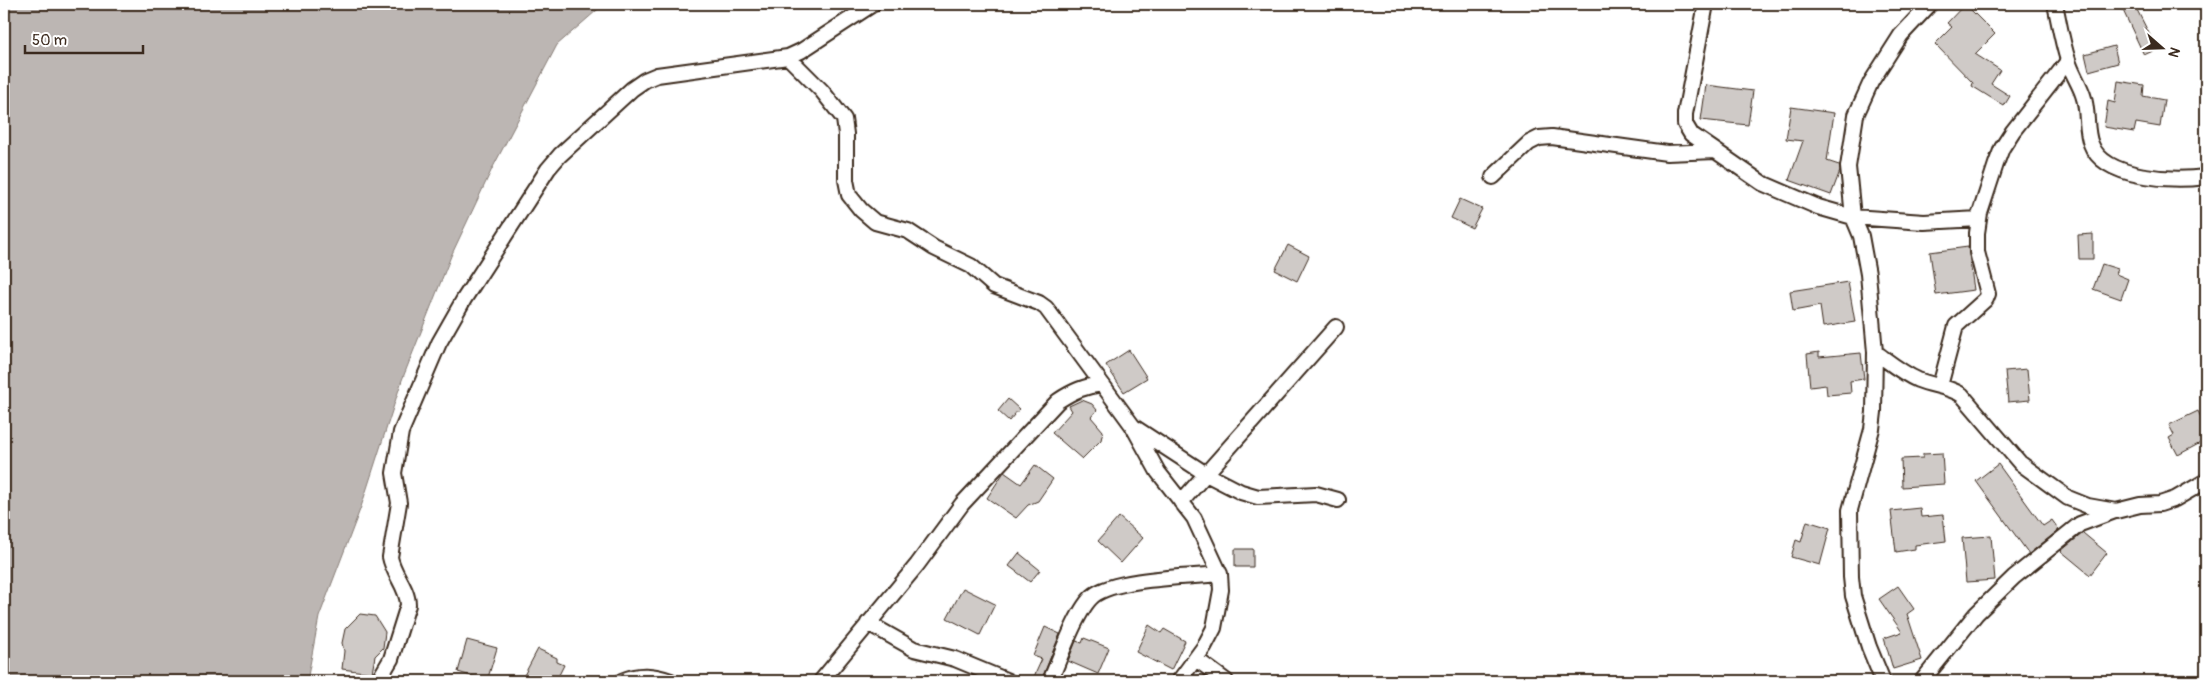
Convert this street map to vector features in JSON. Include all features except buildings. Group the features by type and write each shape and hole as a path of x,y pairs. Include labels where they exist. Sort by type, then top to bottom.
{"street":[{"path":"378,681 390,659 408,605 408,599 390,557 399,502 394,473 401,432 439,343 464,299 533,190 560,155 632,89 645,80 658,75 788,57 801,51 873,4"},
{"path":"1706,4 1687,103 1685,124 1691,134 1762,183 1818,207 1853,217 1924,222 1979,219"},
{"path":"1883,681 1869,647 1853,596 1850,568 1850,510 1872,429 1875,352 1865,252 1853,217 1848,167 1856,115 1871,82 1901,35 1930,4"},
{"path":"2055,4 2068,61 2087,108 2090,144 2099,156 2116,168 2139,176 2173,179 2206,177"},
{"path":"788,57 822,91 844,119 846,134 846,180 849,195 861,210 876,222 908,231 934,248 971,266 994,286 1039,303 1046,308 1132,425 1158,472 1201,529 1220,574 1221,590 1218,612 1214,628 1196,659 1179,681"},
{"path":"1940,386 1956,326 1986,299 1988,294 1977,252 1979,219 2002,148 2013,131 2068,61"},
{"path":"1493,178 1529,144 1539,138 1552,137 1667,153 1715,151"},
{"path":"1181,502 1336,327"},
{"path":"1875,352 1908,375 1954,390 1962,395 2020,463 2068,498 2088,506 2116,511"},
{"path":"821,681 917,566 962,504 1058,401 1072,392 1087,386 1102,384"},
{"path":"1132,425 1226,486 1258,497 1302,493 1316,494 1338,500"},
{"path":"1922,681 1976,614 2014,577 2080,524 2116,511 2175,499 2206,481"},
{"path":"1050,681 1084,606 1093,595 1109,588 1137,582 1220,574"},
{"path":"868,623 914,649 955,659 1008,681"},
{"path":"1196,659 1226,681"},
{"path":"622,681 634,676 644,675 671,681"}],"shaded area":[{"path":"4,4 604,4 557,45 492,169 451,256 402,380 361,507 319,617 307,681 4,681"}]}
